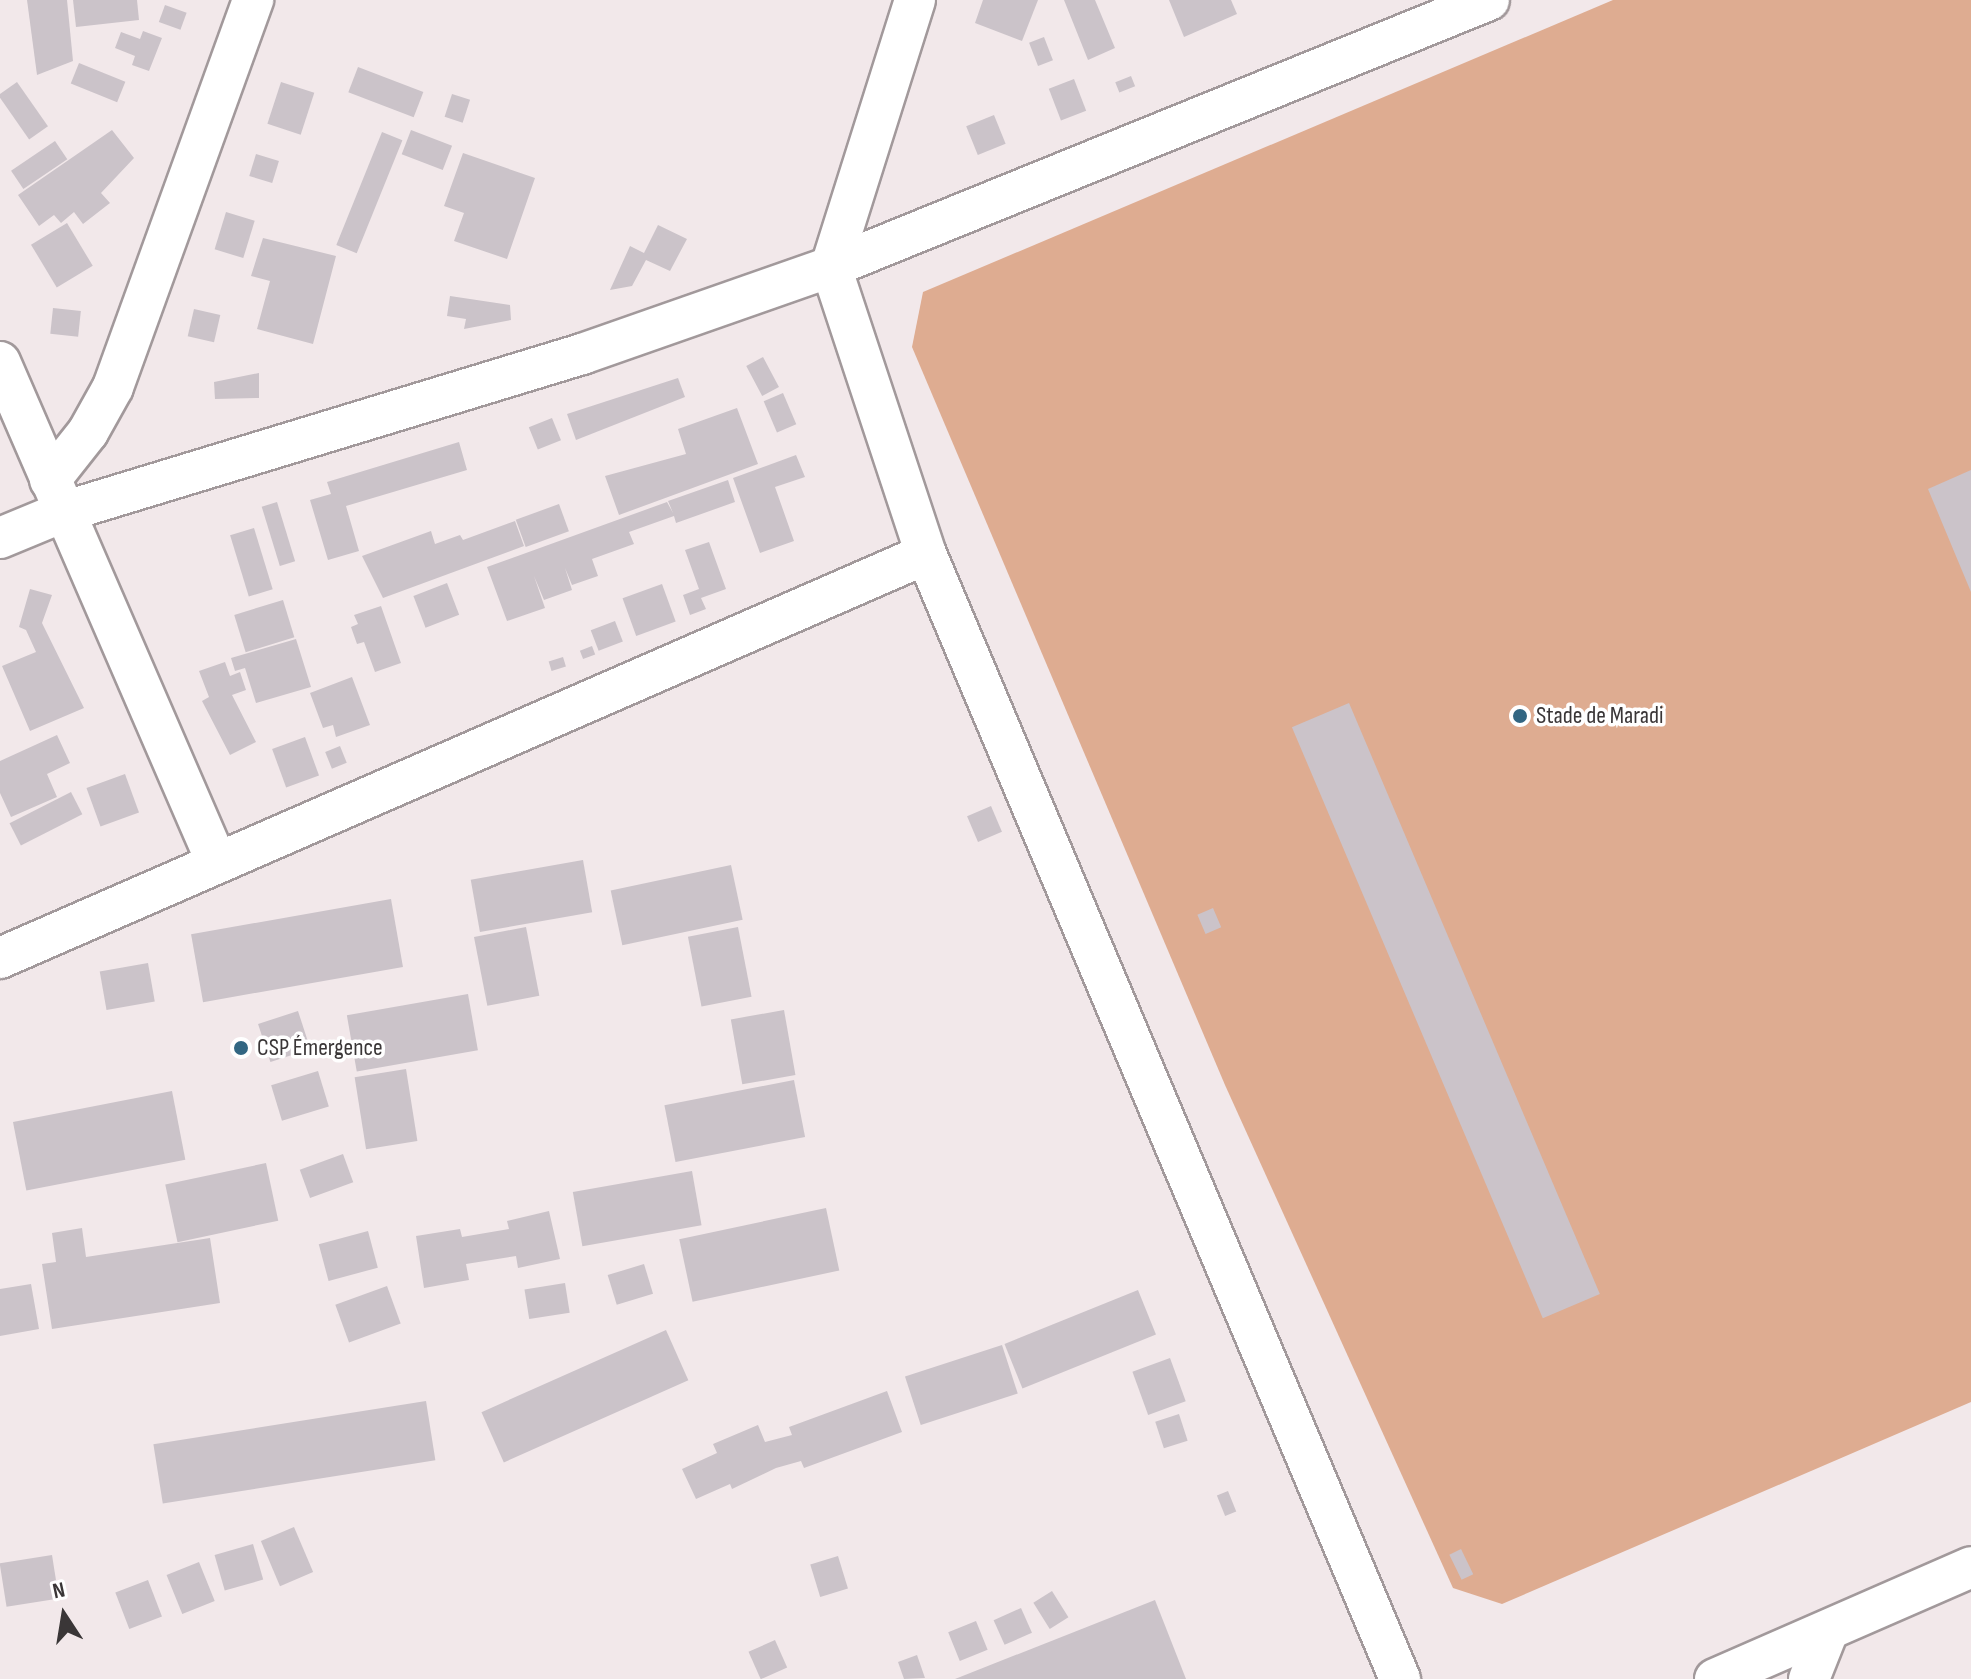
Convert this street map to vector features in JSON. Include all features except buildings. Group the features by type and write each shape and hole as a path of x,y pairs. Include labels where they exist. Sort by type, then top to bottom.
{"street":[{"path":"57,496 113,387 253,0"},
{"path":"915,0 831,267 926,554 1400,1679"},
{"path":"0,538 57,496 582,354 831,267 1489,0"},
{"path":"0,362 217,863"},
{"path":"0,958 926,554"},
{"path":"1715,1679 1971,1567"},
{"path":"1809,1679 1828,1631"}],"shaded area":[{"name":"Stade de Maradi","path":"1613,0 1971,0 1971,1402 1502,1604 1453,1588 1225,1085 912,347 923,292"}],"place":[{"name":"Stade de Maradi","path":"1520,716"},
{"name":"CSP Émergence","path":"241,1048"}]}
